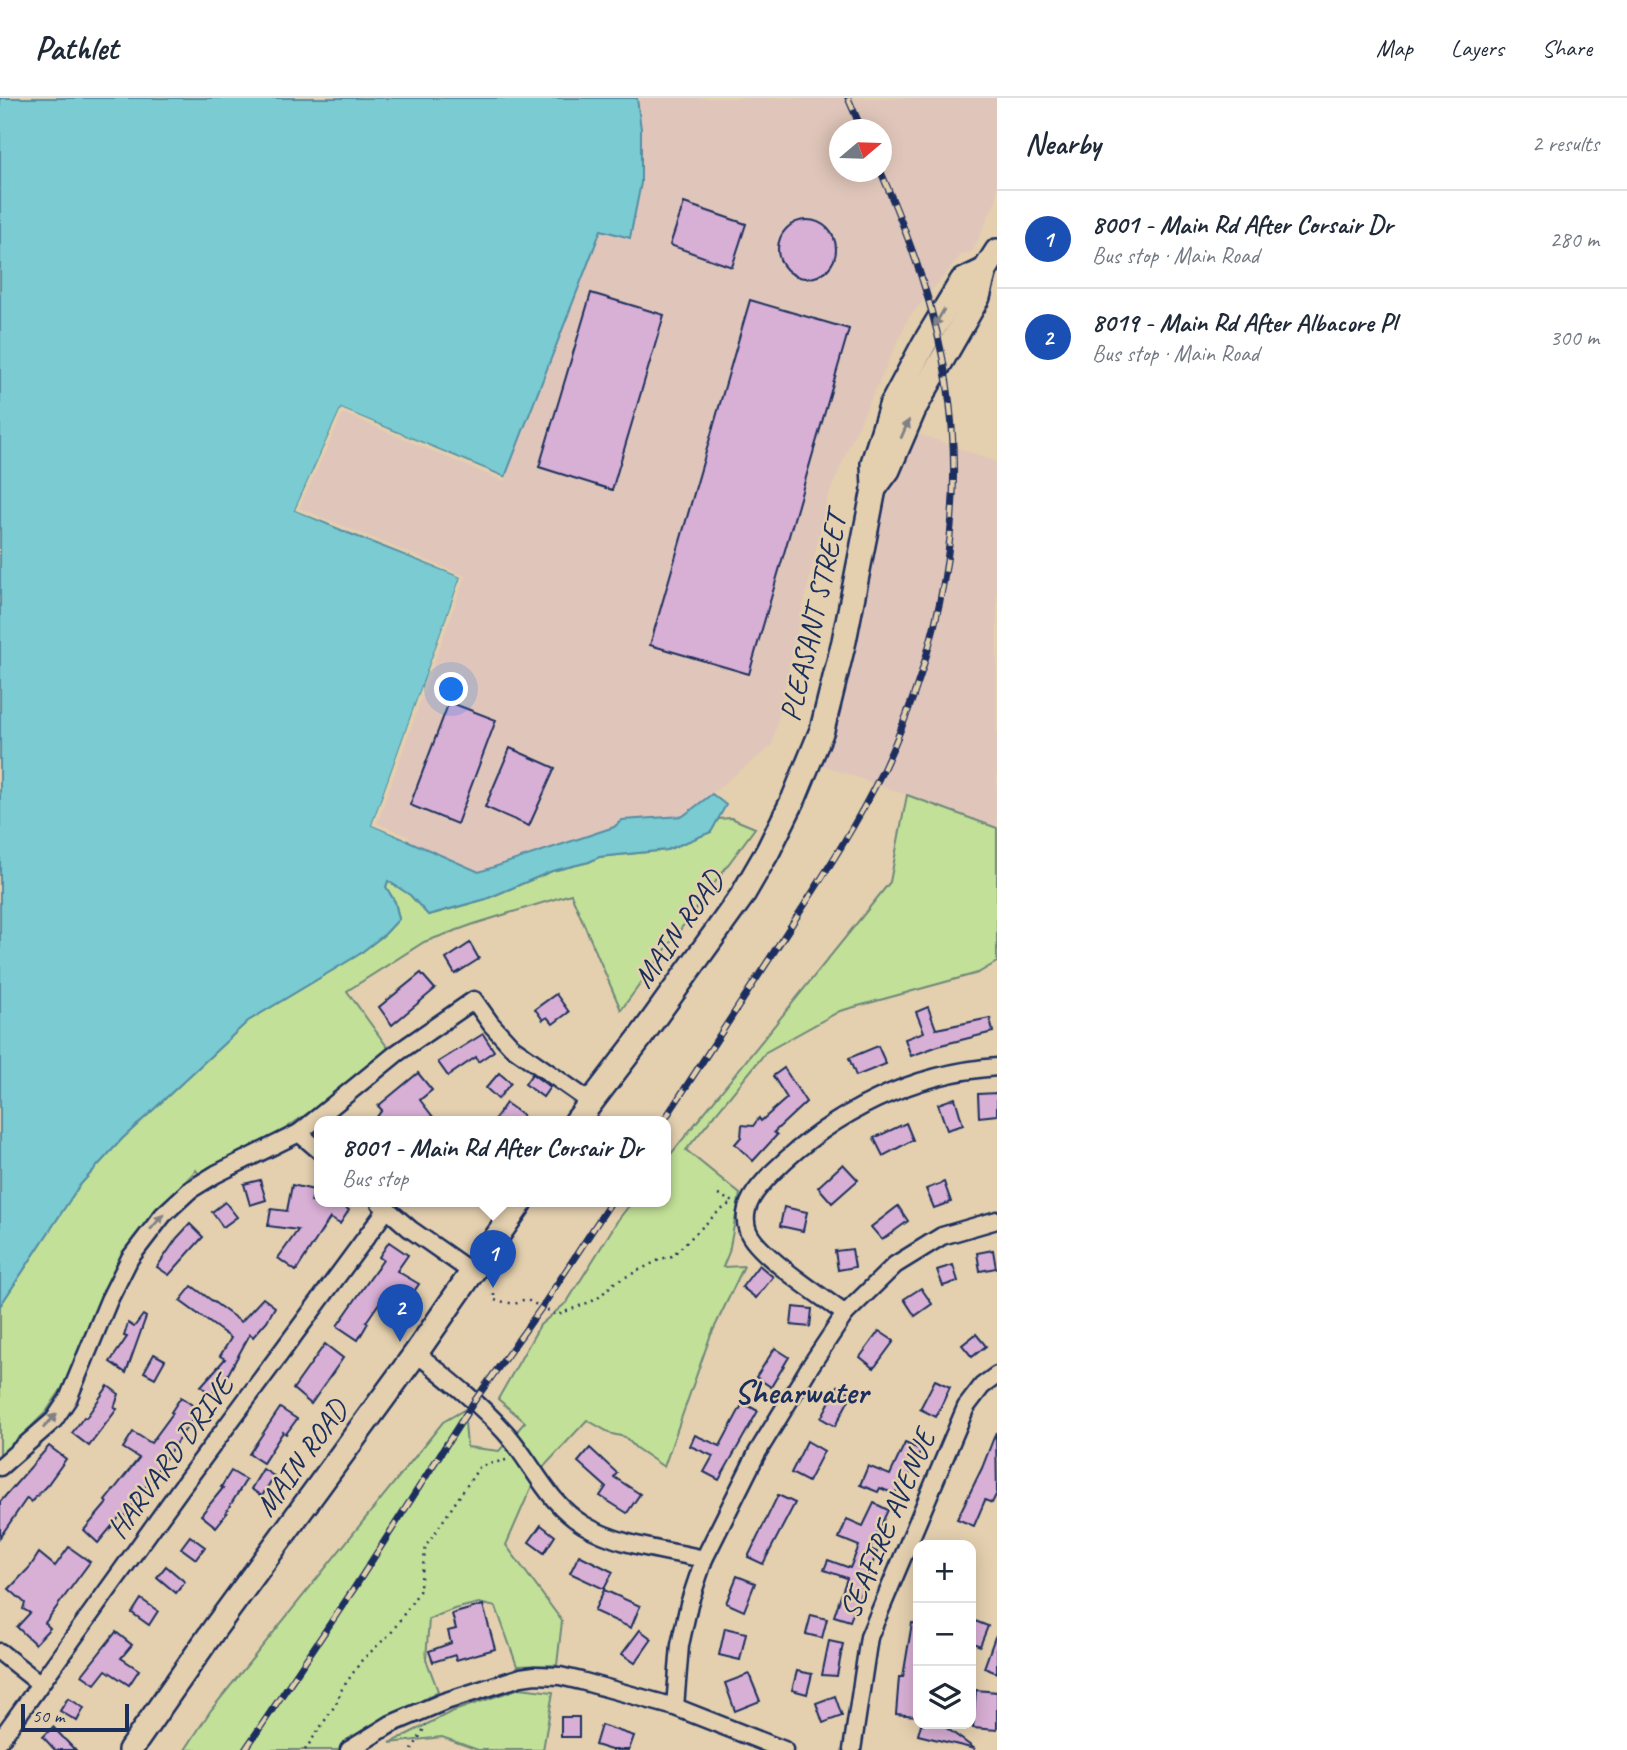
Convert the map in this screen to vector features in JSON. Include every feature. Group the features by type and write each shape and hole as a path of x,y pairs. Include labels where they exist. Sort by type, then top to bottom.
{"main road":[{"name":"PLEASANT STREET","path":"811,758 822,730 844,641 874,489 888,470 921,395 978,297 993,265"},
{"name":"MAIN ROAD","path":"580,1116 640,1038 742,896 768,851 811,758"},
{"name":"MAIN ROAD","path":"130,1750 215,1628 416,1353 518,1207"}],"street":[{"path":"320,1116 397,1053 474,1000 512,1047 589,1101"},
{"path":"845,1314 755,1243 740,1204 791,1154 817,1133 849,1113 926,1080 953,1072 997,1067"},
{"path":"0,1467 54,1420 68,1399 109,1300 130,1258 163,1215 190,1190 216,1174 299,1133 314,1121"},
{"path":"299,1133 314,1146"},
{"name":"HARVARD DRIVE","path":"0,1740 383,1207"},
{"path":"385,1207 410,1229 473,1273"},
{"path":"676,1707 680,1645 688,1604 704,1559 757,1453 845,1314 895,1265 919,1248 942,1236 997,1220"},
{"path":"416,1353 475,1400 507,1434 556,1503 583,1524 618,1539 704,1559"},
{"name":"SEAFIRE AVENUE","path":"852,1750 869,1637 966,1408 982,1386 997,1375"},
{"path":"0,1652 39,1683"},
{"path":"349,1750 391,1724 443,1702 522,1677 560,1676 676,1707 784,1750"}],"path":[{"path":"718,1195 740,1204"},
{"path":"494,1294 494,1300 515,1304 525,1299 556,1315 567,1311 597,1299 614,1283 672,1256 717,1213 740,1204"},
{"path":"305,1750 362,1660 391,1633 419,1592 426,1546 480,1465 504,1460 527,1462"}],"shaded area":[{"path":"637,98 997,98 997,199 972,252 962,254 909,318 828,497 772,746 683,816 622,820 614,827 479,872 372,825 295,510 341,409 601,229 629,237 641,183 641,129"},
{"path":"903,428 997,462 997,828 805,759"}],"green space":[{"path":"907,795 997,828 997,962 978,973 840,1011 766,1052 686,1150 740,1194 729,1252 723,1267 744,1266 710,1337 664,1467 625,1437 612,1434 587,1420 537,1474 506,1545 562,1621 557,1665 517,1666 496,1607 479,1603 429,1619 426,1659 438,1691 338,1750 185,1750 211,1710 443,1422 464,1410 467,1447 499,1451 525,1422 498,1399 540,1325 567,1302 628,1207 671,1207 671,1154 890,882"},
{"path":"731,818 755,828 621,1010 571,894 424,942 347,991 388,1048 342,1089 285,1129 200,1176 196,1170 135,1236 104,1290 71,1375 46,1412 0,1457 0,1306 79,1186 122,1139 248,1021 358,955 385,934 399,919 395,902 386,887 388,880 410,895 429,915 486,899 552,871 599,857 667,850 711,832 718,819"},
{"path":"520,1688 553,1692 543,1750 478,1750 442,1737 390,1743 451,1712"}],"water":[{"path":"0,98 637,98 641,129 641,183 630,238 601,230 505,477 341,409 295,510 461,577 372,825 479,872 614,827 622,820 683,816 712,794 726,805 711,832 667,850 599,857 552,871 486,899 428,915 410,895 388,881 386,887 395,902 399,919 358,955 248,1021 122,1139 79,1186 0,1306"}],"pier":[{"path":"341,409 508,479 503,481 343,413 299,508 465,576 377,823 409,837 408,840 372,825 461,577 295,510"}],"building":[{"path":"684,203 746,224 732,267 670,245"},
{"path":"801,220 813,220 828,228 836,243 836,255 828,270 813,278 801,278 786,270 778,255 778,243 786,228"},
{"path":"591,293 664,315 612,490 539,467"},
{"path":"750,300 849,329 749,674 650,645"},
{"path":"449,702 496,720 457,824 410,805"},
{"path":"510,748 555,768 529,826 485,807"},
{"path":"470,943 479,959 455,974 446,959"},
{"path":"421,973 435,989 392,1025 379,1007"},
{"path":"556,994 569,1012 553,1024 547,1017 543,1020 535,1009"},
{"path":"928,1007 936,1029 990,1018 993,1032 941,1045 911,1056 905,1039 924,1032 916,1012"},
{"path":"483,1034 494,1051 478,1062 476,1057 448,1076 438,1062"},
{"path":"878,1046 886,1064 856,1076 849,1058"},
{"path":"784,1068 806,1102 774,1132 777,1135 753,1161 735,1144 741,1137 742,1125 753,1126 759,1118 761,1121 787,1098 773,1076"},
{"path":"418,1073 432,1090 420,1100 432,1116 378,1116 382,1110 378,1106"},
{"path":"499,1073 511,1083 498,1099 486,1088"},
{"path":"532,1074 550,1087 543,1097 525,1084"},
{"path":"997,1093 997,1115 979,1117 978,1094"},
{"path":"955,1098 963,1125 947,1130 938,1104"},
{"path":"506,1103 523,1115 522,1116 497,1116"},
{"path":"906,1123 913,1140 883,1156 874,1138"},
{"path":"843,1164 858,1180 832,1203 818,1187"},
{"path":"260,1180 266,1200 250,1205 244,1184"},
{"path":"944,1182 951,1202 934,1208 926,1189"},
{"path":"292,1185 314,1190 311,1202 314,1202 314,1207 344,1207 349,1210 340,1224 330,1218 296,1271 278,1258 298,1230 268,1226 271,1209 287,1211"},
{"path":"225,1202 237,1217 223,1227 212,1212"},
{"path":"898,1206 908,1221 882,1240 871,1227"},
{"path":"784,1207 807,1212 803,1231 780,1226"},
{"path":"190,1224 203,1237 169,1275 157,1267"},
{"path":"389,1242 408,1255 397,1271 419,1284 407,1302 388,1290 366,1322 368,1323 358,1340 337,1326 383,1260 379,1257"},
{"path":"852,1249 855,1267 838,1270 835,1251"},
{"path":"993,1250 996,1268 980,1271 977,1253"},
{"path":"759,1265 773,1277 756,1298 742,1287"},
{"path":"953,1265 958,1281 943,1286 937,1270"},
{"path":"192,1286 241,1322 263,1298 275,1307 253,1337 250,1334 225,1380 211,1395 201,1386 225,1359 220,1356 231,1338 180,1301"},
{"path":"921,1288 932,1304 915,1316 904,1299"},
{"path":"793,1307 812,1309 810,1327 791,1325"},
{"path":"143,1315 146,1317 126,1373 110,1362 127,1337 124,1336 128,1323 134,1327"},
{"path":"879,1331 894,1341 874,1368 860,1357"},
{"path":"976,1334 986,1346 972,1357 962,1345"},
{"path":"325,1344 343,1358 311,1404 293,1389"},
{"path":"775,1348 789,1357 771,1387 756,1377"},
{"path":"154,1354 165,1360 155,1378 144,1372"},
{"path":"935,1380 950,1387 936,1417 920,1409"},
{"path":"108,1386 119,1394 114,1408 117,1409 89,1446 72,1433"},
{"path":"838,1386 852,1394 835,1426 821,1418"},
{"path":"181,1397 199,1410 125,1516 122,1514 98,1543 84,1530 139,1458 123,1448 133,1432 151,1443"},
{"path":"743,1403 758,1411 719,1480 704,1472 713,1456 690,1446 695,1435 720,1446"},
{"path":"280,1408 297,1419 286,1434 283,1432 263,1463 249,1454"},
{"path":"996,1432 997,1493 992,1503 985,1500 974,1526 957,1519"},
{"path":"807,1441 824,1451 808,1482 791,1473"},
{"path":"905,1443 921,1450 906,1482 902,1480 895,1494 880,1488 878,1492 860,1485 868,1466 890,1475"},
{"path":"49,1446 66,1459 31,1502 27,1498 0,1537 0,1502"},
{"path":"590,1448 617,1473 614,1477 640,1494 627,1513 600,1496 606,1487 578,1462"},
{"path":"263,1469 274,1476 262,1496 251,1489"},
{"path":"231,1471 246,1480 216,1527 201,1515 223,1488 221,1487"},
{"path":"778,1495 795,1503 763,1564 748,1557"},
{"path":"874,1503 888,1510 870,1549 877,1552 850,1621 834,1616 847,1578 824,1570 828,1560 850,1568 859,1546 839,1538 847,1519 863,1526"},
{"path":"541,1525 555,1536 544,1553 529,1542"},
{"path":"190,1536 205,1547 196,1559 181,1548"},
{"path":"69,1547 90,1562 45,1623 50,1628 35,1644 17,1627 30,1613 23,1609 25,1603 9,1589 39,1553 55,1566"},
{"path":"579,1555 613,1572 604,1589 570,1573"},
{"path":"166,1566 185,1582 176,1593 157,1577"},
{"path":"737,1576 755,1583 744,1611 726,1603"},
{"path":"604,1590 640,1606 631,1628 594,1611"},
{"path":"141,1599 158,1611 149,1625 132,1613"},
{"path":"483,1605 495,1649 456,1660 455,1655 433,1662 429,1651 451,1643 448,1631 456,1629 452,1614"},
{"path":"811,1615 827,1619 822,1638 806,1634"},
{"path":"976,1621 988,1626 980,1646 976,1644"},
{"path":"913,1623 913,1716 896,1714 899,1677 903,1677"},
{"path":"725,1628 746,1633 740,1660 719,1655"},
{"path":"640,1630 652,1639 635,1663 622,1654"},
{"path":"116,1632 132,1645 121,1658 139,1670 129,1685 106,1670 95,1684 82,1675"},
{"path":"995,1637 997,1638 997,1673 984,1668"},
{"path":"829,1641 843,1644 837,1676 822,1675"},
{"path":"797,1671 812,1674 807,1694 792,1690"},
{"path":"749,1674 760,1701 735,1711 725,1683"},
{"path":"976,1690 997,1692 997,1730 976,1728"},
{"path":"835,1696 842,1716 823,1723 816,1703"},
{"path":"68,1698 84,1708 77,1721 60,1711"},
{"path":"561,1717 579,1717 579,1737 561,1737"},
{"path":"601,1725 634,1736 629,1750 611,1750 595,1745"},
{"path":"53,1727 75,1750 55,1750 43,1737"},
{"path":"920,1729 948,1729 975,1749 918,1735"}],"railway":[{"path":"848,98 857,119"},
{"path":"667,1116 858,817 904,722 934,628 951,531 952,432 947,383 936,328 921,275 885,182"},
{"path":"245,1750 353,1590 475,1400 542,1307 608,1207"}],"place":[{"name":"8001 - Main Rd After Corsair Dr","path":"493,1288"},
{"name":"8019 - Main Rd After Albacore Pl","path":"400,1342"}],"district":[{"name":"Shearwater","path":"801,1392"}]}
